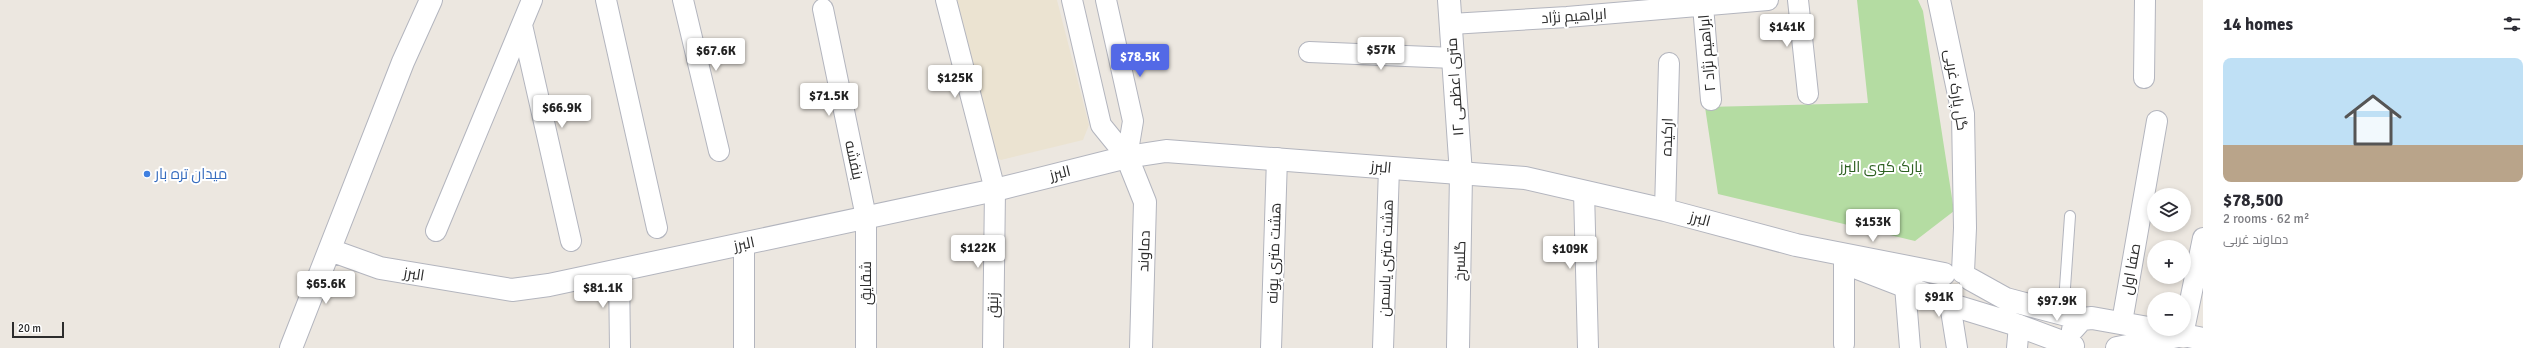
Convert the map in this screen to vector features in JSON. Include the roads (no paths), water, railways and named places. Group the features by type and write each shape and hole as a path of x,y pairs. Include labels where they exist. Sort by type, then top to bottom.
{"main road":[{"path":"291,348 403,62 431,0"},
{"name":"۱۲ متری اعظمی","path":"1449,0 1461,174"},
{"name":"گل پارک غربی","path":"1939,0 1963,114 1965,228 1958,274"},
{"name":"البرز","path":"330,250 380,268 512,290 549,285 744,244 995,190 1127,157 1166,150 1525,178 1665,210 1796,245 1844,262 1948,303 2018,325 2074,347"},
{"name":"دماوند","path":"1127,157 1145,202 1141,348"},
{"name":"گلسرخ","path":"1458,348 1461,174"},
{"name":"البرز","path":"1796,245 1958,274 2006,299 2079,318 2122,322 2147,327"},
{"path":"1958,274 1972,289 1969,298 1962,304 1948,303 1938,292 1938,282 1958,274"},
{"path":"2074,347 2070,336 2079,318 2101,323 2107,332 2106,343 2102,348"},
{"path":"2117,348 2193,337"}],"street":[{"path":"436,231 532,0"},
{"path":"606,0 657,228"},
{"path":"683,0 719,151"},
{"name":"زنبق","path":"946,0 995,190 993,348"},
{"path":"1072,0 1101,125 1127,157"},
{"path":"1106,0 1133,121 1127,157"},
{"name":"ابراهیم نژاد","path":"1451,24 1567,17 1768,0"},
{"path":"1798,0 1808,94"},
{"path":"2144,78 2145,0"},
{"name":"ابراهیم نژاد ۲","path":"1703,6 1711,100"},
{"name":"بنفشه","path":"823,9 866,217"},
{"path":"522,25 571,241"},
{"path":"1309,52 1454,58"},
{"name":"ارکیده","path":"1665,210 1670,63"},
{"name":"صفا اول","path":"2122,322 2157,121"},
{"name":"هشت متری پونه","path":"1271,348 1277,158"},
{"name":"هشت متری یاسمن","path":"1383,348 1388,168"},
{"path":"1584,191 1588,348"},
{"name":"شقایق","path":"866,217 866,348"},
{"path":"2193,337 2203,238"},
{"path":"744,244 744,348"},
{"path":"1844,262 1844,344"},
{"path":"619,270 620,348"},
{"path":"1905,286 1910,348"},
{"path":"1948,303 1957,348"},
{"path":"2017,348 2018,325"}],"lane":[{"path":"2070,216 2079,318"}],"place":[{"name":"میدان تره بار","path":"147,174"}],"park label":[{"name":"پارک کوی البرز","path":"1881,167"}]}
